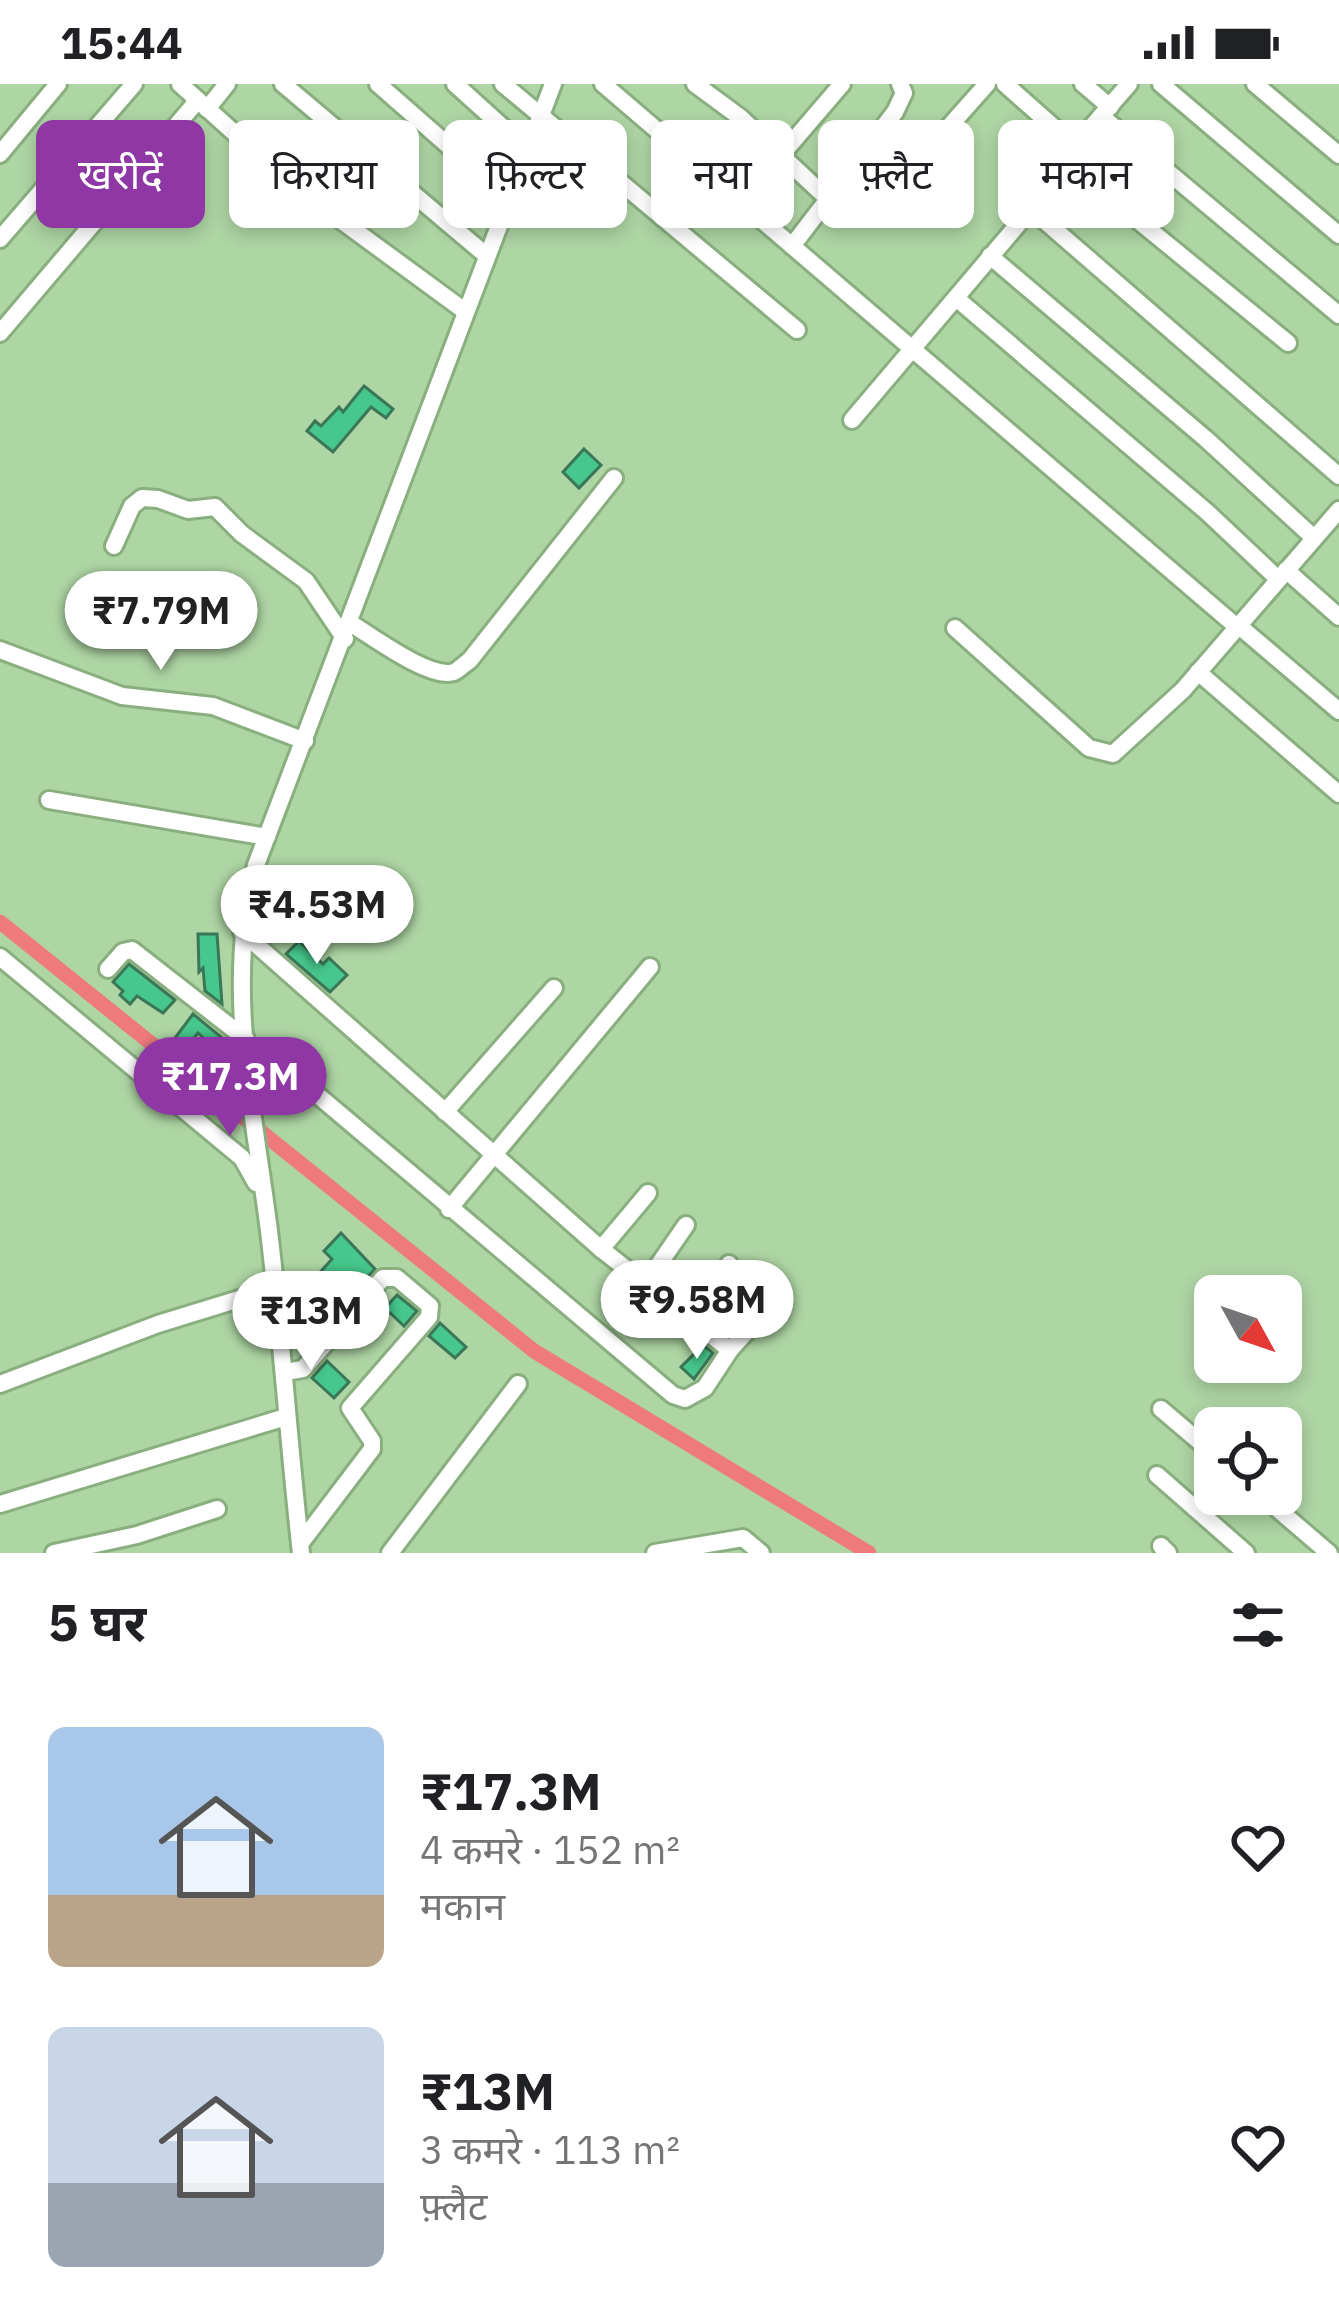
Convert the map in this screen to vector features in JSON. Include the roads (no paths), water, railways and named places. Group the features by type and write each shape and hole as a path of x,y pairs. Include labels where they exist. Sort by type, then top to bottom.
{"street":[{"path":"0,154 58,84"},
{"path":"0,239 134,84"},
{"path":"180,84 290,183 466,312"},
{"path":"0,333 202,104 227,84"},
{"path":"283,84 487,256"},
{"path":"378,84 443,142"},
{"path":"455,84 495,120"},
{"path":"503,84 797,330"},
{"path":"540,120 554,84"},
{"path":"603,84 651,126"},
{"path":"695,84 739,120"},
{"path":"794,138 842,84"},
{"path":"889,120 904,94 900,84"},
{"path":"955,120 987,84"},
{"path":"1005,84 1046,120"},
{"path":"1083,84 1106,112 1339,315"},
{"path":"1099,120 1129,84"},
{"path":"1160,84 1339,235"},
{"path":"1256,84 1339,155"},
{"path":"794,167 818,190"},
{"path":"792,246 818,212"},
{"path":"300,1549 247,1043 242,932 267,837 498,228"},
{"path":"770,228 1339,711"},
{"path":"852,420 1014,228"},
{"path":"1052,228 1339,476"},
{"path":"1147,228 1288,344"},
{"path":"990,256 1206,439 1314,538"},
{"path":"956,298 1282,575 1339,617"},
{"path":"114,546 132,506 142,498 188,510 215,507 242,534 306,580 348,631 423,667 455,672 470,661 614,478"},
{"path":"956,628 1090,748 1105,754 1123,748 1198,672 1339,510"},
{"path":"0,650 122,696 213,706 304,741"},
{"path":"1198,672 1339,794"},
{"path":"49,800 267,837"},
{"path":"242,932 602,1249 730,1350"},
{"path":"108,970 123,952 132,950 290,1072 673,1395 685,1399 705,1388 730,1350 775,1300"},
{"path":"0,957 242,1158 264,1200"},
{"path":"449,1209 650,967"},
{"path":"445,1112 554,988"},
{"path":"602,1249 648,1193"},
{"path":"646,1283 686,1226"},
{"path":"688,1318 729,1264"},
{"path":"285,1372 302,1369 383,1278 397,1278 431,1310 350,1408 372,1449 300,1549"},
{"path":"0,1384 135,1332 275,1288"},
{"path":"391,1553 518,1384"},
{"path":"1161,1409 1194,1437"},
{"path":"0,1504 286,1417"},
{"path":"1157,1474 1246,1553"},
{"path":"55,1553 137,1535 218,1509"},
{"path":"1285,1515 1329,1553 1339,1541"},
{"path":"655,1553 743,1538 761,1553"}],"waterway":[{"path":"0,922 534,1351 869,1553"}]}
